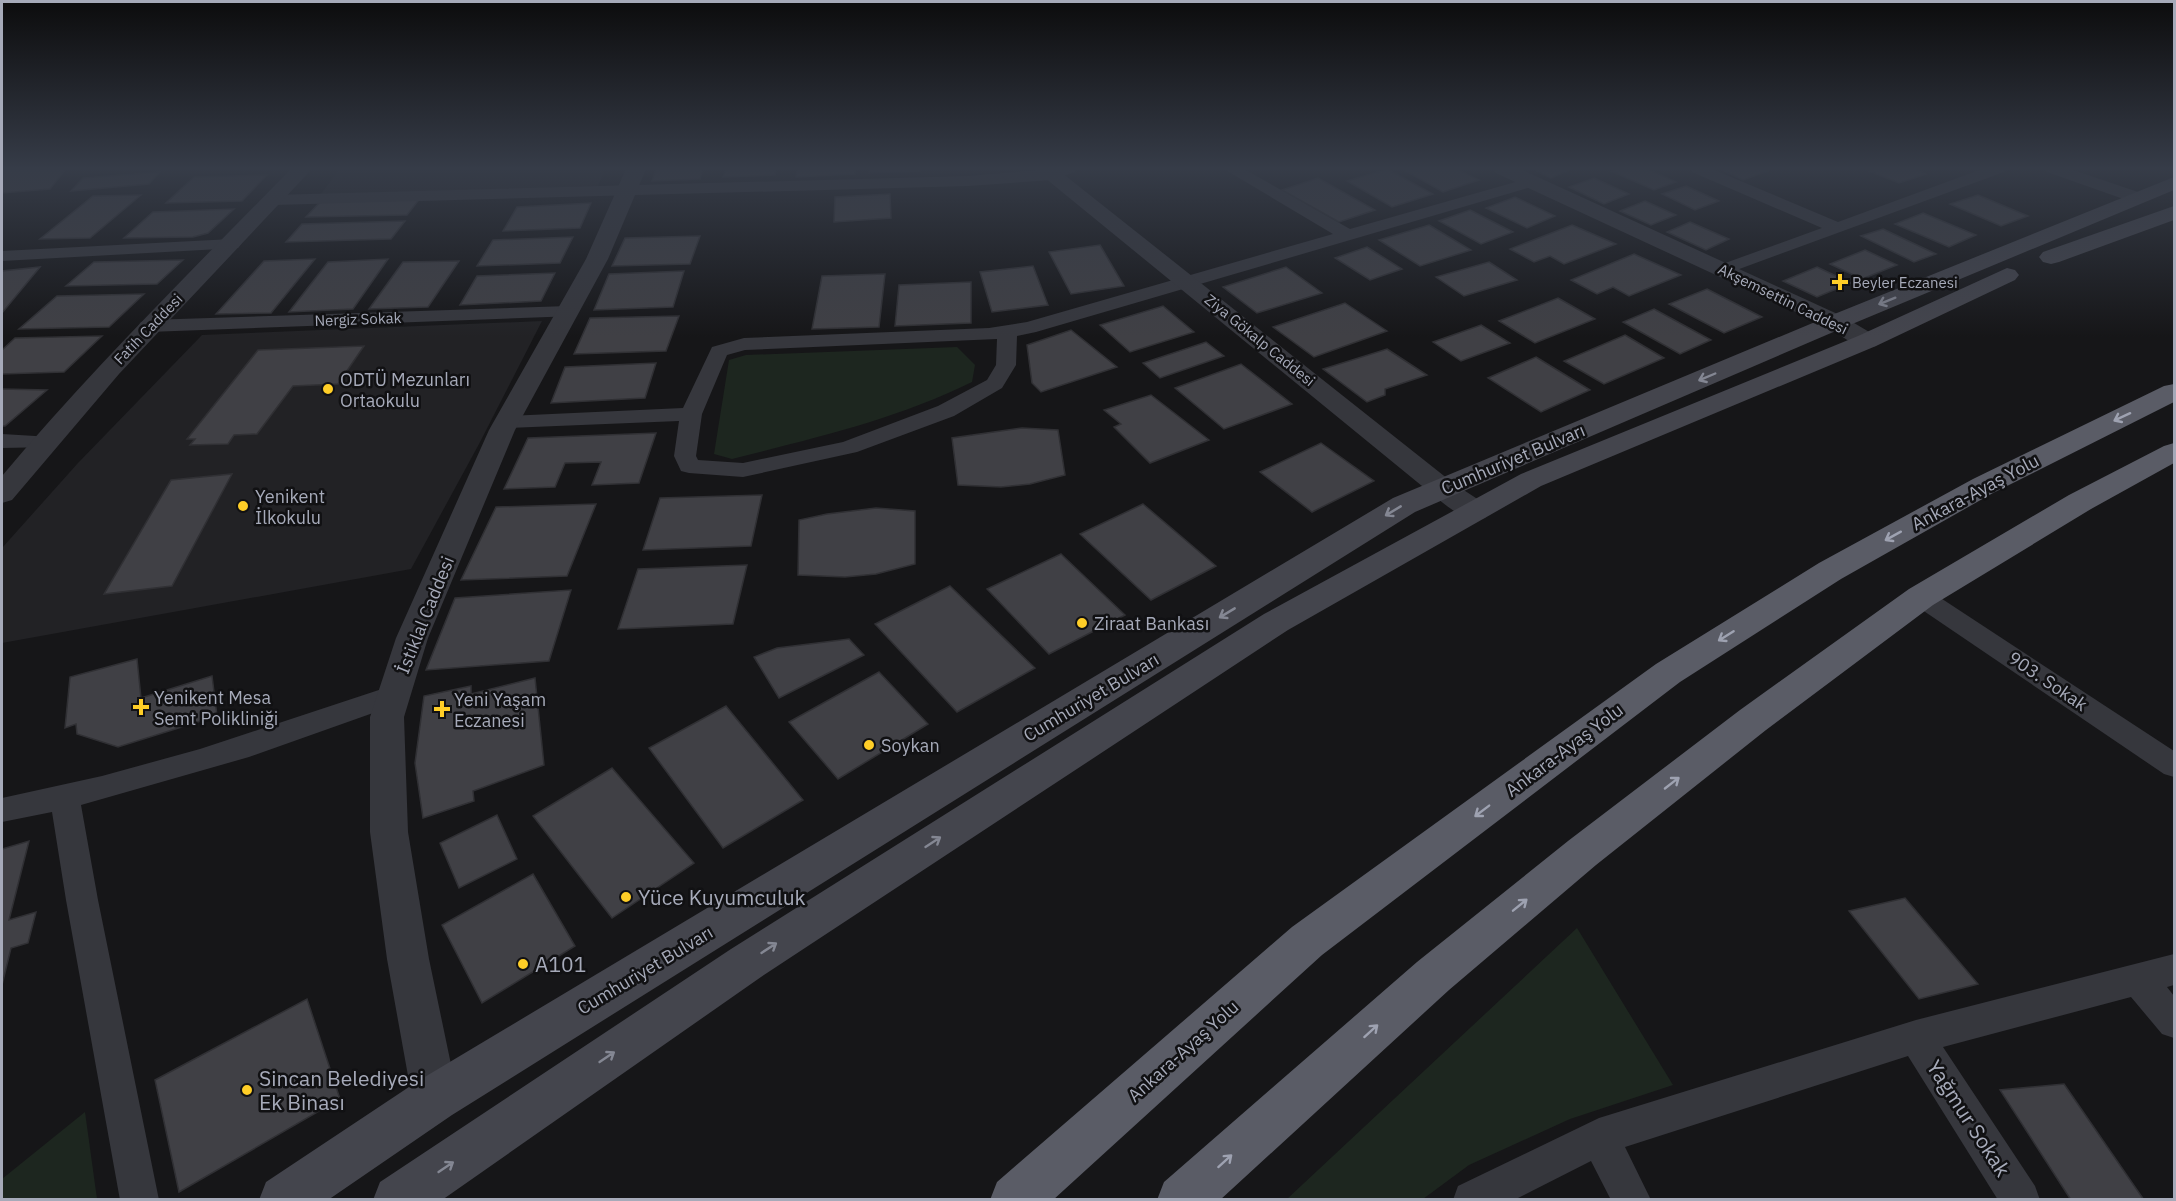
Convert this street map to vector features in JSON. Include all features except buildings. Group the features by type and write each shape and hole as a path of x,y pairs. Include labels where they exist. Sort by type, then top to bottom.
{"highway":[{"name":"Ankara-Ayaş Yolu","path":"1015,1200 1307,941 1668,672 1850,560 1983,486 2175,392"},
{"path":"1182,1200 1433,976 1574,860 1753,720 1921,597 2080,502 2175,452"}],"main road":[{"name":"Cumhuriyet Bulvarı","path":"284,1200 435,1098 1394,511 1836,322 2072,225"},
{"name":"Cumhuriyet Bulvarı","path":"398,1200 746,963 1276,621 1531,480 1867,341 2026,266 2141,225"}],"street":[{"name":"Fatih Caddesi","path":"2,494 44,442 148,326 250,225"},
{"name":"İstiklal Caddesi","path":"435,1098 408,959 389,832 387,717 412,638 506,422 597,259 612,225"},
{"name":"Ziya Gökalp Caddesi","path":"1120,225 1443,489 1475,511"},
{"path":"1330,225 1349,236"},
{"path":"1007,331 1006,365 995,384 946,411 849,447 743,470 689,466 685,456 691,414 719,351 744,344 989,334 1007,331 1029,328 1387,225"},
{"name":"Akşemsettin Caddesi","path":"1624,225 1836,322 1867,341"},
{"path":"1831,225 1838,228"},
{"path":"1723,270 1846,225"},
{"path":"2,256 232,244"},
{"name":"Nergiz Sokak","path":"148,326 568,312"},
{"path":"506,422 691,414"},
{"path":"2,441 44,442"},
{"name":"903. Sokak","path":"1921,597 2175,766"},
{"path":"2,810 151,776 292,734 394,695"},
{"path":"65,796 82,900 140,1200"},
{"path":"1472,1200 1599,1137 1916,1037 2175,970"},
{"path":"2138,979 2175,1022"},
{"name":"Yağmur Sokak","path":"1916,1037 2021,1200"},
{"path":"1599,1137 1632,1200"}],"shaded area":[{"path":"542,321 411,569 2,643 2,548 78,463 202,335"},
{"path":"957,347 975,365 972,382 943,395 884,418 732,459 714,454 729,360 746,355"},
{"path":"1577,928 1673,1085 1570,1119 1469,1165 1423,1199 1287,1199"},
{"path":"85,1112 97,1199 2,1199 2,1179"}],"place":[{"name":"Beyler Eczanesi","path":"1840,282"},
{"name":"ODTÜ Mezunları Ortaokulu","path":"328,389"},
{"name":"Yenikent İlkokulu","path":"243,506"},
{"name":"Ziraat Bankası","path":"1082,623"},
{"name":"Yenikent Mesa Semt Polikliniği","path":"141,707"},
{"name":"Yeni Yaşam Eczanesi","path":"442,709"},
{"name":"Soykan","path":"869,745"},
{"name":"Yüce Kuyumculuk","path":"626,897"},
{"name":"A101","path":"523,964"},
{"name":"Sincan Belediyesi Ek Binası","path":"247,1090"}]}
